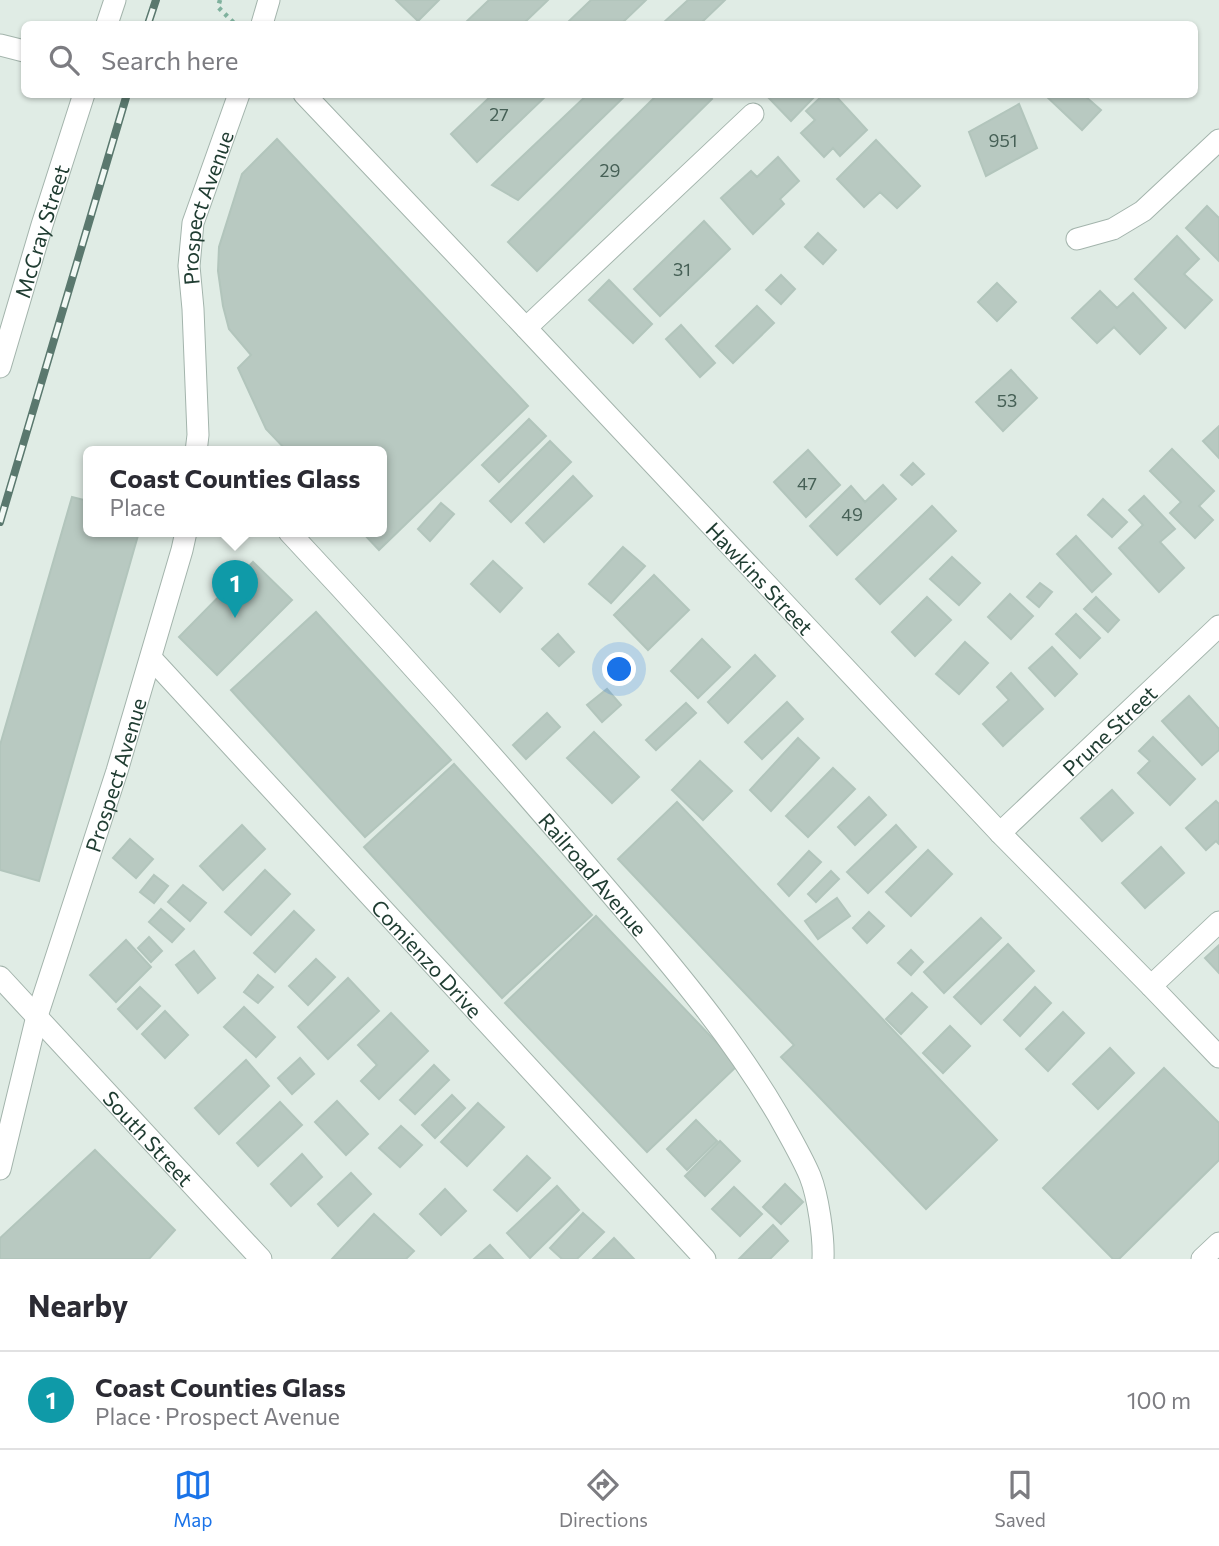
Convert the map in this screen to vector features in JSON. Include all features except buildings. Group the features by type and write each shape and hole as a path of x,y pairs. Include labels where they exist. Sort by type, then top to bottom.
{"street":[{"path":"108,21 115,0"},
{"path":"263,21 270,0"},
{"path":"0,45 21,50"},
{"name":"McCray Street","path":"0,367 41,225 83,98"},
{"name":"Prospect Avenue","path":"197,443 189,266 193,223 238,98"},
{"name":"Hawkins Street","path":"308,98 1000,833 1219,1057"},
{"path":"526,328 753,114"},
{"path":"1077,239 1113,229 1143,211 1219,141"},
{"name":"Prospect Avenue","path":"0,1169 37,1016 117,771 185,537"},
{"name":"Railroad Avenue","path":"294,537 565,839 725,1034 759,1082 795,1144 809,1175 816,1195 824,1259"},
{"name":"Prune Street","path":"1000,833 1219,626"},
{"name":"Comienzo Drive","path":"151,658 705,1259"},
{"path":"1151,986 1219,922"},
{"name":"South Street","path":"0,977 261,1259"},
{"path":"1202,1259 1219,1243"}],"path":[{"path":"220,0 218,7 233,21"}],"railway":[{"path":"149,21 156,0"},
{"path":"0,522 126,98"}],"place":[{"name":"Coast Counties Glass","path":"235,618"}]}
